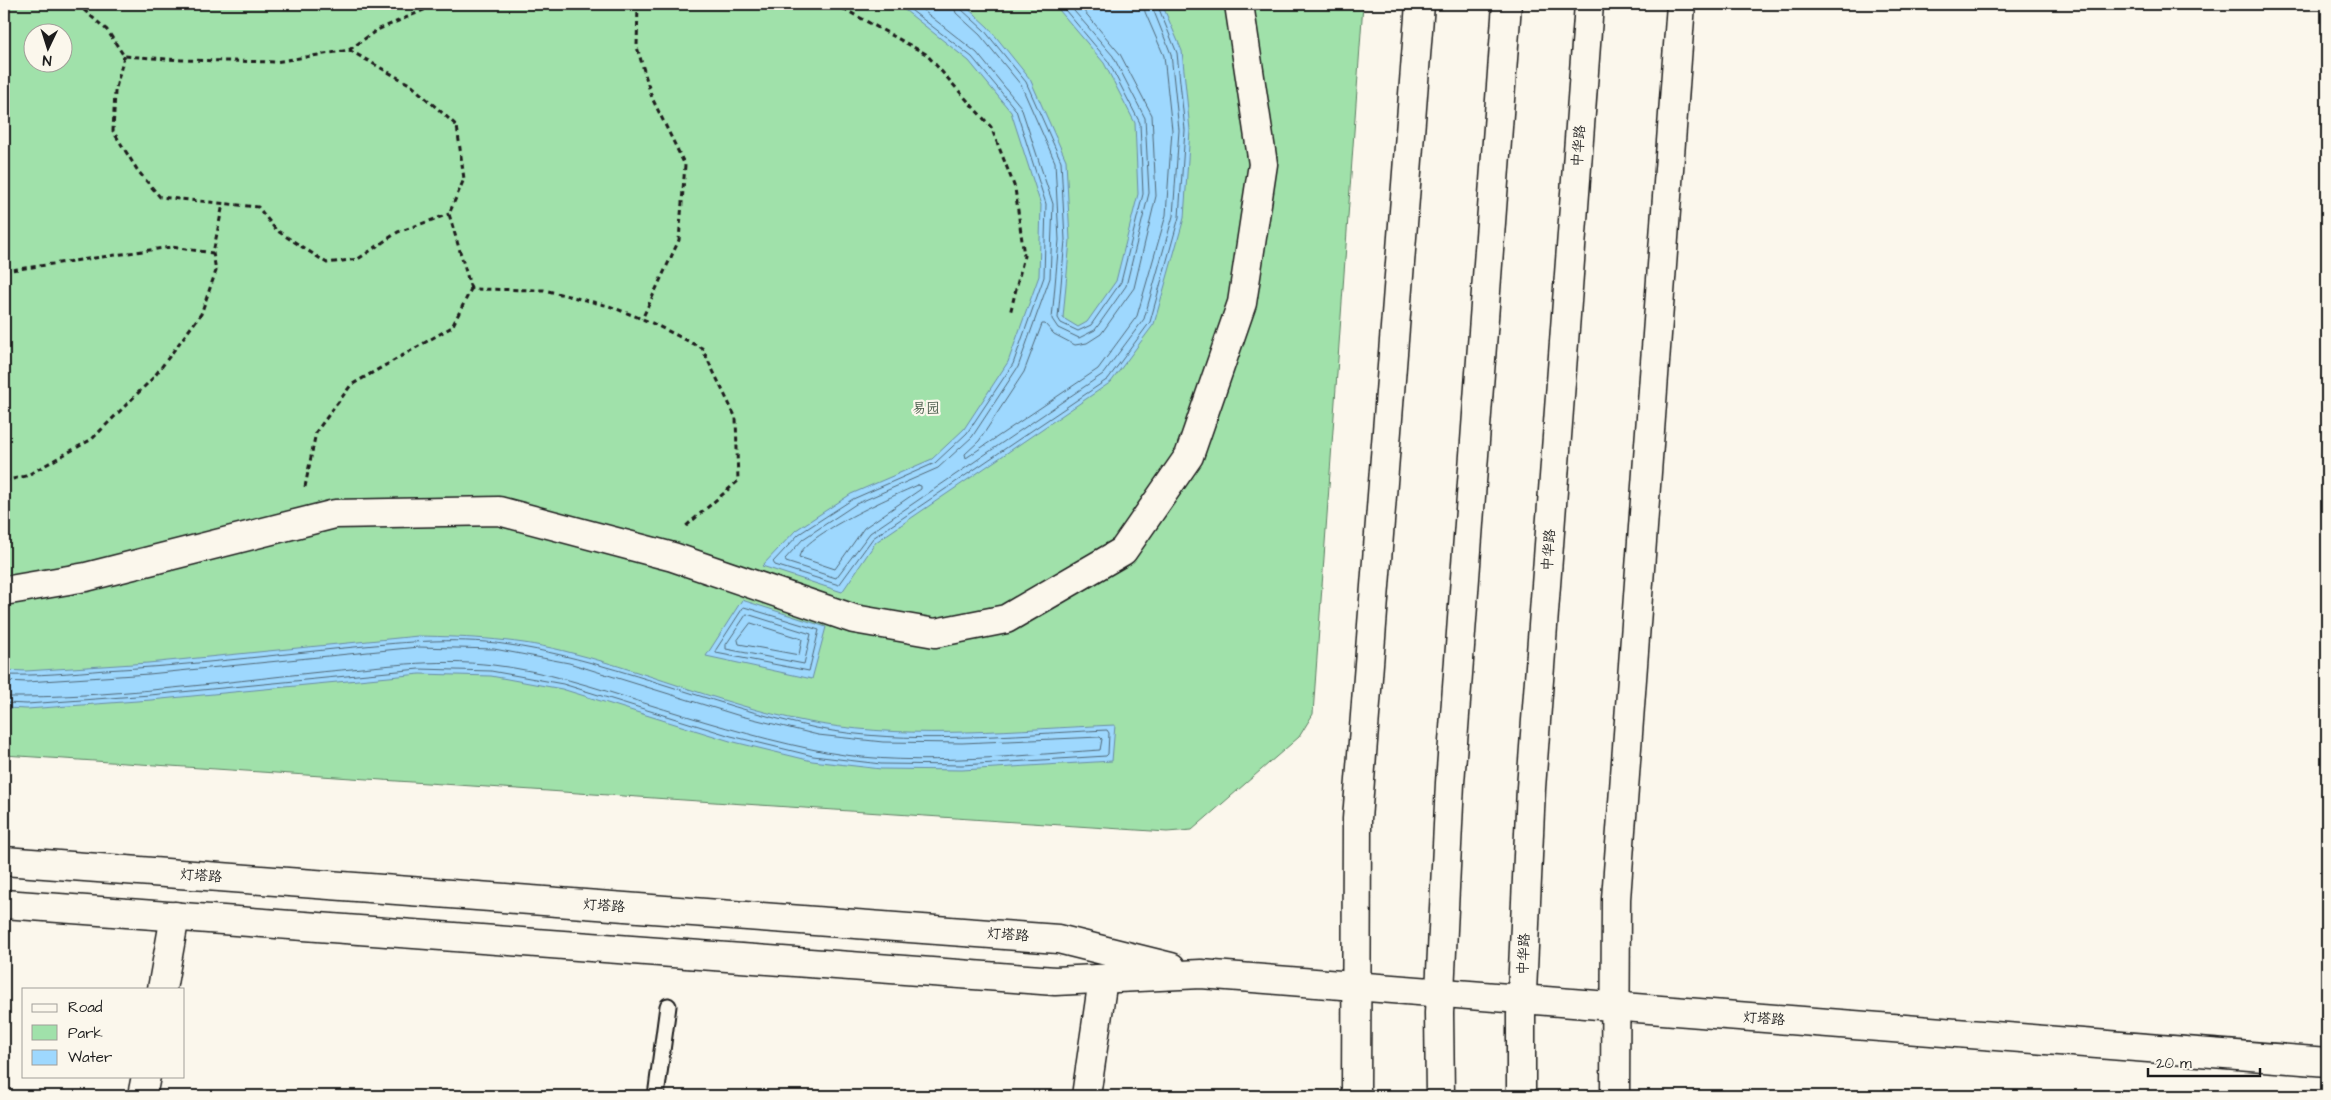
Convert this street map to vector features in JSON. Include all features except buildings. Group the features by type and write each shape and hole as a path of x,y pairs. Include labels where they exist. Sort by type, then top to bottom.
{"main road":[{"path":"4,591 86,577 335,514 499,512 650,551 854,619 935,633 1006,619 1123,551 1189,456 1242,303 1263,164 1239,4"},
{"path":"1356,1096 1358,819 1420,4"},
{"path":"1440,1096 1440,993 1450,783 1507,4"},
{"name":"中华路","path":"1521,1096 1522,1000 1531,788 1589,4"},
{"path":"1615,1096 1616,899 1681,4"},
{"name":"灯塔路","path":"4,861 1058,939 1201,974"},
{"name":"灯塔路","path":"4,904 1055,982 1201,974 2327,1062"},
{"path":"162,988 175,916"},
{"path":"1086,1096 1103,979"},
{"path":"142,1096 146,1078"}],"lane":[{"path":"656,1096 668,1006"}],"path":[{"path":"77,4 107,30 124,56 115,92 113,132 138,171 160,197 258,207 276,230 327,264 358,259 398,232 449,214"},
{"path":"124,56 181,60 275,62 349,50 377,30 438,4"},
{"path":"638,4 637,47 649,90 685,165 679,240 642,319"},
{"path":"834,4 926,54 991,127 1015,188 1024,256 1010,314"},
{"path":"306,522 305,480 316,432 351,385 452,327 471,289 449,214 464,179 457,126 412,85 349,50"},
{"path":"4,481 26,476 92,439 154,377 201,314 216,271 213,253 223,204"},
{"path":"4,272 171,247 213,253"},
{"path":"471,289 544,290 609,306 642,319 702,348 736,418 738,481 683,529 650,551"}],"green space":[{"name":"易园","path":"4,4 1363,4 1313,714 1299,737 1192,830 1167,832 4,755"}],"water":[{"path":"893,4 963,4 988,27 1030,79 1066,160 1070,240 1063,318 1078,327 1087,322 1116,281 1138,194 1135,123 1104,63 1054,4 1162,4 1182,51 1190,130 1184,218 1154,324 1111,382 876,542 842,592 762,566 796,530 851,494 932,459 964,429 1008,362 1039,276 1041,205 1011,112 969,61 906,11"},
{"path":"742,600 826,627 812,679 706,656"},
{"path":"418,636 495,640 553,648 757,710 788,718 857,729 967,732 1115,725 1112,761 962,770 881,769 812,761 730,741 562,689 491,676 420,674 151,700 27,709 4,708 4,670 26,671 148,663"}]}
